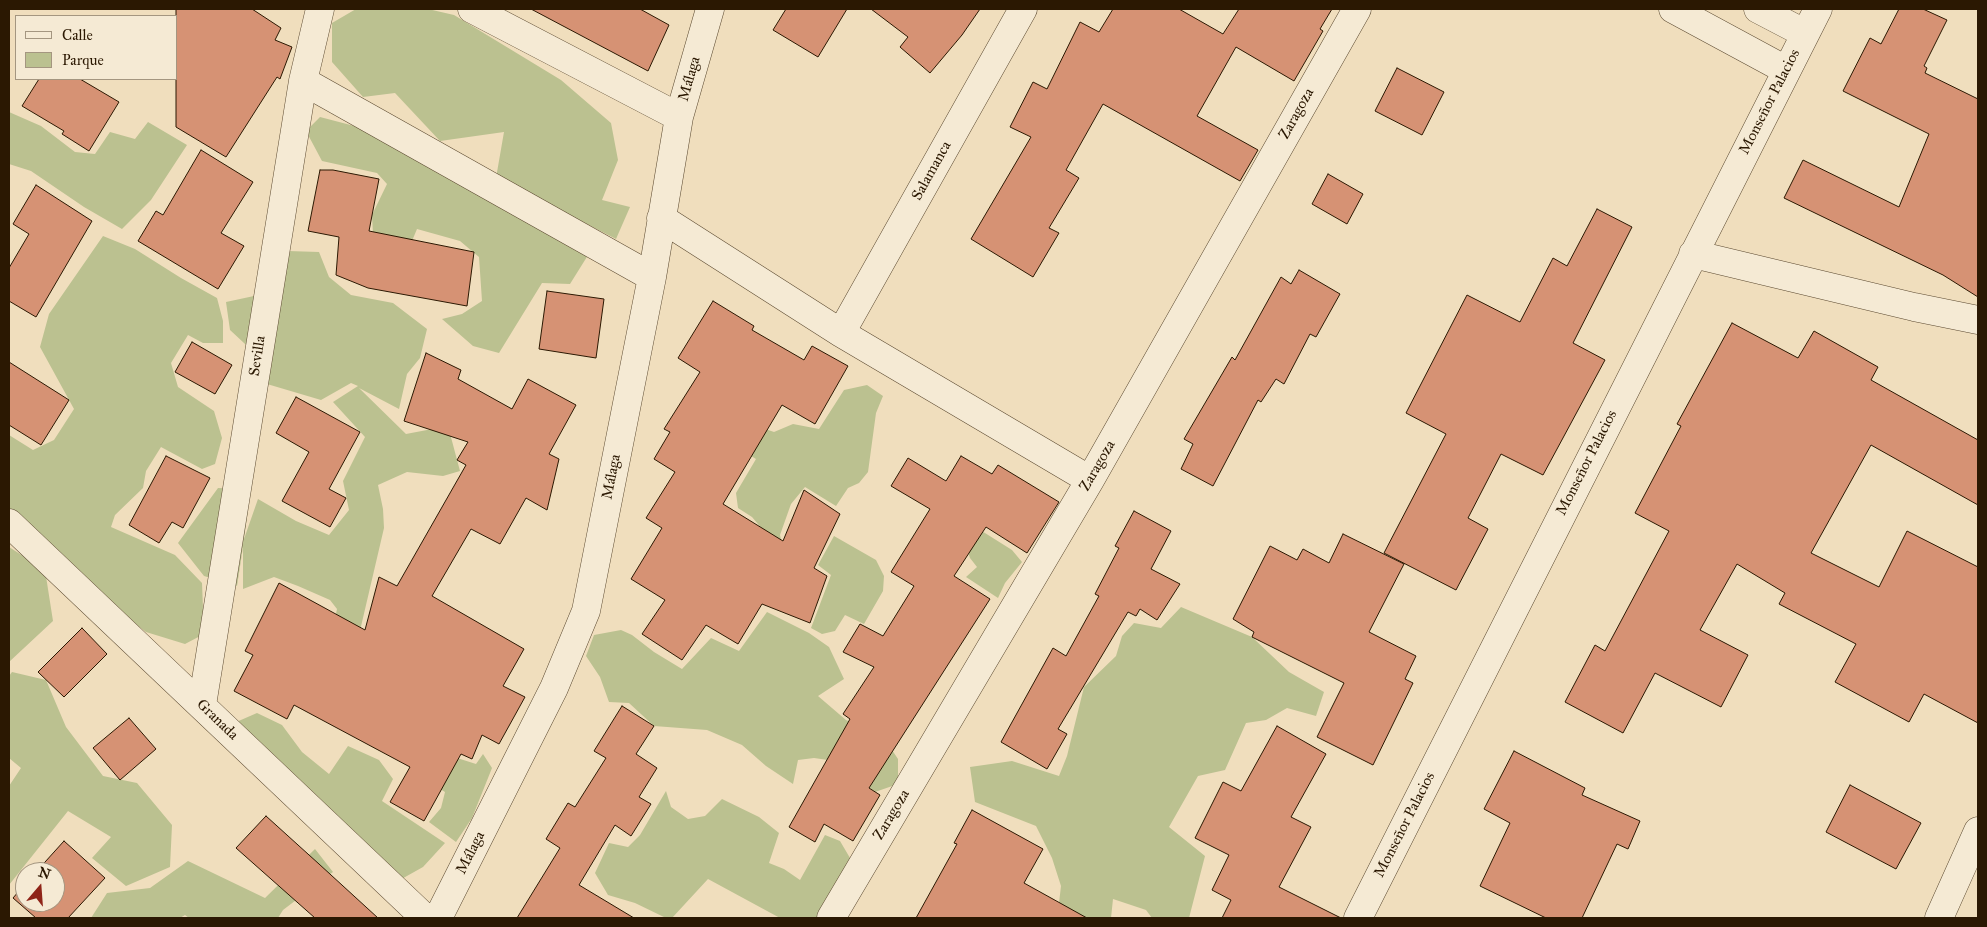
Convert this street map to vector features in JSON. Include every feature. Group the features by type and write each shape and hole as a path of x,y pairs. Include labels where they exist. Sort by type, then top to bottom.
{"street":[{"name":"Sevilla","path":"202,705 303,81 320,9"},
{"path":"472,9 679,117"},
{"name":"Málaga","path":"438,918 554,688 586,611 652,277 679,117 710,9"},
{"name":"Salamanca","path":"841,333 1023,9"},
{"name":"Zaragoza","path":"831,918 1090,480 1357,9"},
{"path":"1673,9 1786,70"},
{"path":"1758,9 1804,33"},
{"name":"Monseñor Palacios","path":"1358,918 1692,254 1818,9"},
{"path":"303,81 652,277"},
{"path":"661,218 841,333 1090,480"},
{"path":"1692,254 1914,307 1978,320"},
{"name":"Granada","path":"9,523 425,918"},
{"path":"1939,918 1978,831"}],"green space":[{"path":"356,9 428,9 454,15 561,80 611,123 618,160 602,200 630,207 616,239 511,185 590,252 570,284 542,283 499,353 473,346 442,319 462,314 482,301 479,257 460,241 417,229 404,260 374,254 372,215 387,184 377,173 322,161 306,131 320,117 381,133 496,178 504,132 440,141 395,93 363,97 332,62 332,23"},
{"path":"9,112 41,126 75,152 95,154 110,132 135,139 148,122 187,145 151,200 122,229 84,207 31,171 9,164"},
{"path":"103,236 135,249 217,298 223,321 223,343 203,343 188,335 171,363 178,387 214,411 222,438 215,464 202,469 161,447 146,471 143,488 115,515 111,527 175,555 202,583 204,634 185,644 146,632 106,601 9,515 9,435 33,450 54,440 74,409 40,347 49,314"},
{"path":"288,251 319,252 329,277 351,295 393,303 427,329 420,358 407,374 399,409 359,388 406,434 448,426 460,471 443,476 407,472 378,485 383,509 384,528 359,635 332,633 337,609 330,600 298,586 274,577 243,589 243,547 237,586 204,576 178,543 218,488 237,489 248,509 244,539 258,499 296,521 329,535 349,510 343,481 365,437 333,402 358,386 351,383 321,400 267,384 258,356 230,330 226,302 254,296"},
{"path":"867,385 883,396 876,413 868,472 859,483 848,488 836,506 805,487 791,504 780,535 785,556 752,517 738,508 736,493 756,459 746,453 751,424 774,432 793,424 819,429 844,390"},
{"path":"977,528 1012,550 1022,562 1005,583 998,598 966,577 977,567 970,558 966,546"},
{"path":"834,536 876,560 884,576 883,591 864,624 845,615 835,631 822,634 811,628 831,575 818,565"},
{"path":"9,547 45,570 53,621 9,662"},
{"path":"1181,607 1252,637 1289,672 1324,692 1316,716 1287,708 1266,720 1246,723 1225,770 1198,776 1169,827 1205,856 1189,918 1152,918 1146,910 1113,899 1111,918 1054,918 1059,903 1061,886 1052,858 1036,826 975,802 970,767 1012,761 1059,776 1067,756 1084,687 1116,656 1122,636 1134,623 1161,628"},
{"path":"767,612 809,633 829,647 844,679 818,696 846,720 884,738 898,759 898,784 875,792 835,761 814,758 798,760 793,784 766,766 742,745 707,730 654,726 629,703 609,702 600,677 586,656 594,635 621,630 632,635 654,652 682,669 711,638 739,651"},
{"path":"12,672 46,680 66,727 103,776 137,783 172,825 170,867 126,886 92,858 111,837 68,811 27,862 15,862 15,877 9,885 9,786 21,768 9,758 9,676"},
{"path":"257,713 282,725 302,752 329,774 348,746 379,760 393,779 382,801 445,843 423,867 398,881 234,723"},
{"path":"483,754 492,768 472,818 456,842 429,822 441,808 445,792 429,782 454,757 476,764"},
{"path":"666,791 671,807 688,819 705,816 722,799 759,817 779,833 769,863 784,869 800,880 825,835 840,841 850,858 842,880 820,918 780,918 708,879 672,918 666,918 635,903 608,895 595,873 609,843 628,847 640,835"},
{"path":"315,849 333,872 283,910 278,918 189,918 185,915 180,918 91,918 107,893 150,888 188,861 265,898"}],"building":[{"path":"176,9 252,9 281,28 275,40 292,47 280,79 277,77 226,157 176,127 178,15 176,15"},
{"path":"531,9 640,9 669,25 648,71"},
{"path":"786,9 847,9 818,57 773,30"},
{"path":"871,9 980,9 962,35 930,73 900,47 908,37"},
{"path":"1113,9 1179,9 1223,34 1239,9 1332,9 1320,29 1323,31 1294,81 1236,47 1197,116 1258,150 1240,181 1103,104 1066,170 1079,178 1049,228 1059,233 1033,277 971,239 1031,137 1010,127 1033,82 1047,89 1080,22 1099,32"},
{"path":"1899,9 1923,9 1947,20 1924,66 1927,68 1925,73 1978,99 1978,297 1943,275 1784,198 1803,160 1899,207 1929,134 1843,91 1870,38 1881,44"},
{"path":"1397,68 1444,92 1422,135 1375,111"},
{"path":"38,80 82,80 119,102 89,151 62,134 64,131 22,106"},
{"path":"201,150 253,182 221,233 244,246 218,289 138,241 156,211 163,215"},
{"path":"320,170 333,170 379,179 369,231 474,252 467,306 368,288 336,275 339,237 308,231"},
{"path":"1328,174 1363,194 1347,224 1312,204"},
{"path":"36,185 92,221 36,317 9,301 9,268 29,234 13,224"},
{"path":"1597,209 1632,227 1573,343 1605,360 1543,475 1501,454 1468,518 1488,529 1456,590 1384,553 1446,434 1406,413 1467,295 1520,322 1553,258 1567,266"},
{"path":"1299,270 1340,294 1316,337 1310,334 1284,384 1276,379 1261,402 1258,400 1213,486 1181,469 1193,444 1184,439 1232,357 1235,360 1281,277 1291,284"},
{"path":"547,291 604,299 596,358 539,349"},
{"path":"713,301 754,326 752,330 804,360 812,346 848,366 815,424 782,405 723,504 783,541 804,490 840,514 814,568 827,576 810,623 762,604 738,644 706,625 682,660 642,634 665,600 631,579 662,528 646,518 675,472 654,459 670,432 664,429 700,372 678,358"},
{"path":"1732,323 1798,358 1814,331 1878,367 1871,380 1978,440 1978,505 1871,445 1811,553 1879,587 1907,531 1978,567 1978,723 1924,694 1909,722 1835,682 1856,644 1779,604 1785,593 1737,564 1700,630 1748,655 1721,707 1655,673 1623,733 1565,702 1595,645 1605,651 1669,531 1635,513 1681,426 1677,424"},
{"path":"192,342 232,365 215,394 175,372"},
{"path":"426,353 461,370 458,379 512,409 528,379 576,405 549,454 559,459 547,510 526,498 500,544 471,529 432,596 524,649 503,686 525,697 499,744 482,735 472,759 461,754 424,821 390,802 410,767 294,705 287,719 234,691 253,655 245,651 279,583 365,630 379,577 397,586 466,465 457,460 468,442 404,421"},
{"path":"9,362 69,400 41,445 9,425"},
{"path":"296,397 360,432 329,489 346,498 330,527 282,501 309,452 276,433"},
{"path":"166,456 210,478 183,528 172,522 159,543 129,525"},
{"path":"961,456 992,474 998,465 1059,502 1027,553 986,527 954,576 990,599 869,788 880,795 853,841 824,824 815,842 789,827 850,719 843,714 874,667 843,652 860,624 883,636 914,586 891,572 930,509 891,486 908,458 946,481"},
{"path":"1134,511 1171,531 1151,569 1180,584 1157,620 1140,609 1136,616 1128,612 1058,729 1067,734 1047,769 1001,742 1053,648 1066,656 1099,596 1095,594 1119,548 1115,546"},
{"path":"1343,534 1404,564 1369,632 1416,656 1405,679 1413,683 1373,765 1317,737 1344,683 1252,637 1254,632 1233,619 1270,546 1297,560 1303,549 1329,563"},
{"path":"82,628 107,654 64,697 38,672"},
{"path":"622,706 654,726 636,754 657,768 639,797 651,804 631,836 615,825 579,885 634,918 517,918 560,848 546,839 568,803 575,807 606,758 594,751"},
{"path":"129,718 156,749 120,780 93,748"},
{"path":"1277,726 1326,754 1291,817 1311,827 1279,887 1341,918 1222,918 1231,900 1212,890 1229,855 1195,838 1223,782 1241,791"},
{"path":"1514,751 1585,788 1582,795 1640,821 1628,849 1617,844 1582,918 1546,918 1480,886 1510,823 1484,809"},
{"path":"1850,785 1921,823 1896,869 1826,832"},
{"path":"972,810 1043,849 1024,883 1087,918 916,918 957,844 954,843"},
{"path":"266,816 378,918 315,918 236,848"},
{"path":"64,841 105,878 68,918 36,918 29,912 65,912 65,862 45,862"}]}
